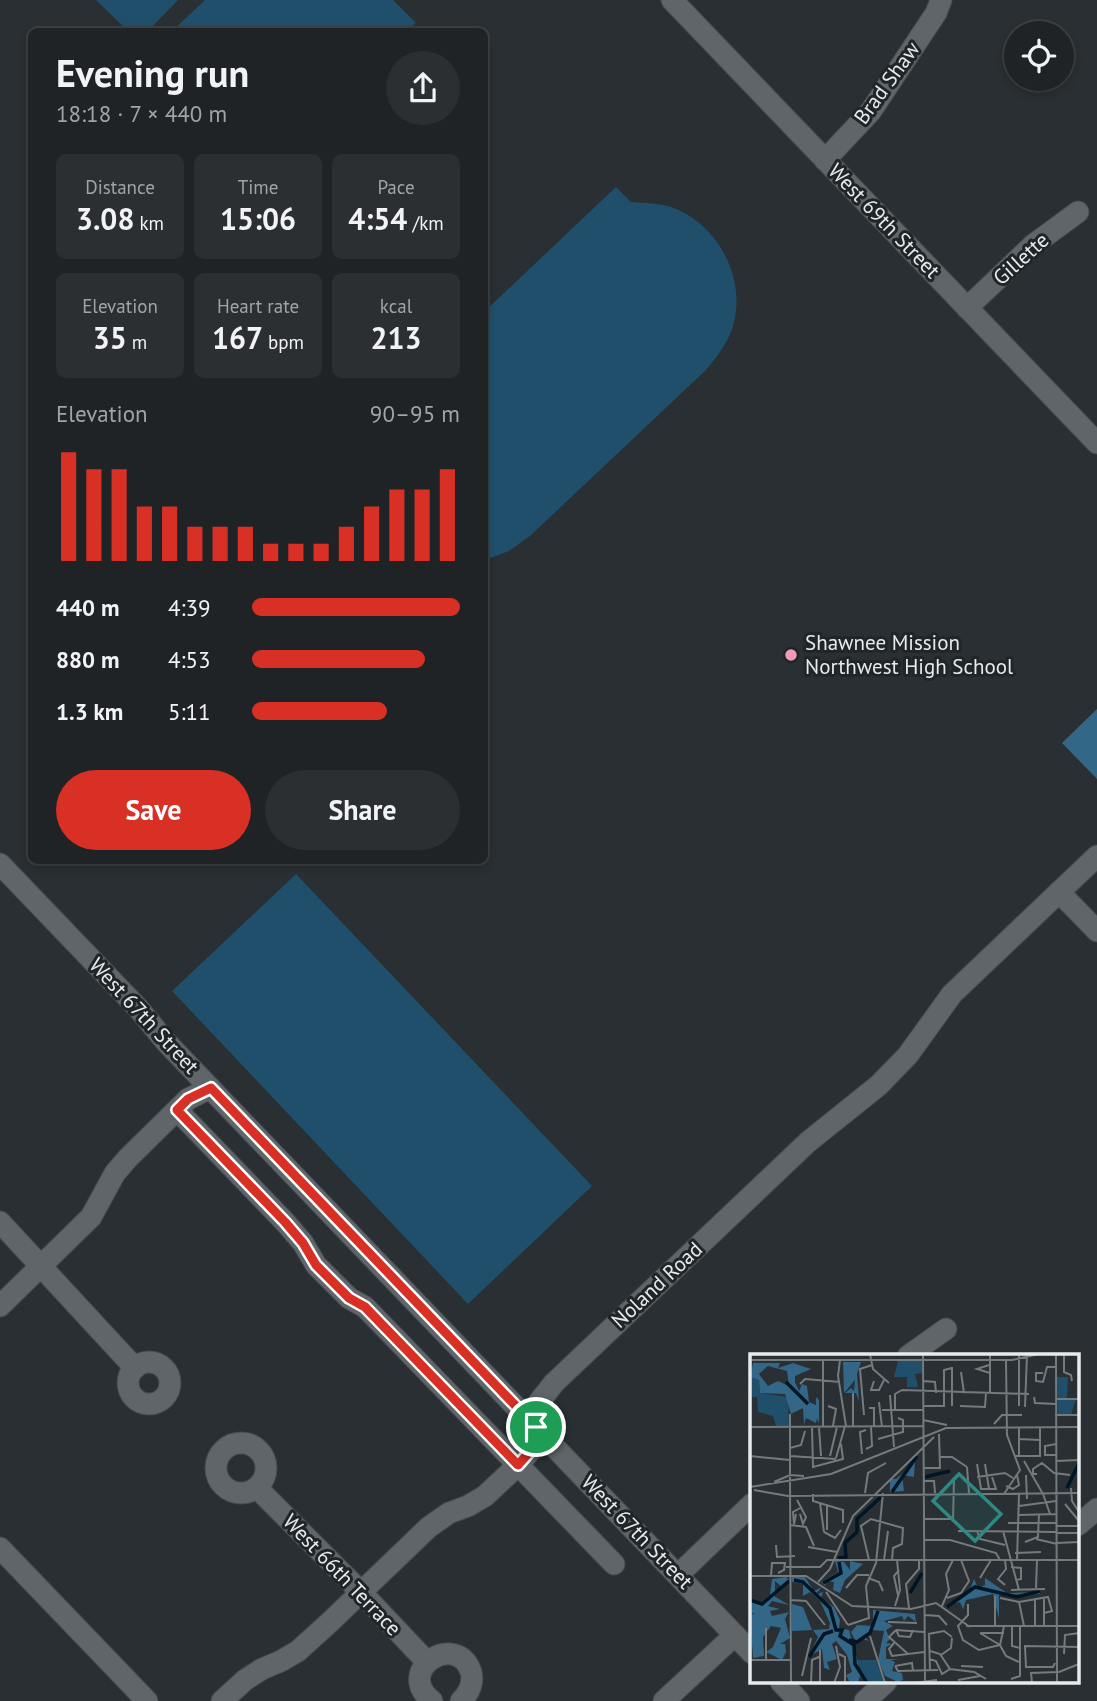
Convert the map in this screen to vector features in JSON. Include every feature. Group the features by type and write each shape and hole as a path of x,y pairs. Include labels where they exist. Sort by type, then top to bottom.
{"street":[{"name":"West 69th Street","path":"672,0 1097,443"},
{"name":"Brad Shaw","path":"825,160 871,111 936,13 941,0"},
{"name":"Gillette","path":"967,308 1033,245 1078,212"},
{"name":"Noland Road","path":"222,1701 245,1680 298,1651 429,1527 449,1513 485,1496 518,1465 533,1448 539,1402 554,1383 808,1142 879,1084 908,1055 952,994 1097,856"},
{"name":"West 67th Street","path":"0,864 138,1008 166,1042 750,1651"},
{"path":"1059,892 1097,931"},
{"path":"0,1307 91,1217 115,1173 188,1099 211,1088"},
{"name":"West 67th Street","path":"177,1110 285,1222 303,1243 316,1265 349,1298 365,1307 614,1564"},
{"path":"0,1222 135,1368"},
{"path":"911,1354 946,1329"},
{"name":"West 66th Terrace","path":"257,1488 427,1662"},
{"path":"678,1575 750,1506"},
{"path":"1080,1523 1097,1509"},
{"path":"0,1548 147,1701"},
{"path":"664,1701 735,1635"},
{"path":"432,1701 424,1693 420,1677 427,1662 442,1654 459,1657 470,1671 471,1688 461,1701"},
{"path":"783,1684 799,1701"},
{"path":"865,1701 884,1684"}],"shaded area":[{"path":"96,0 178,0 151,28 125,28"},
{"path":"205,0 393,0 416,23 411,28 175,28"},
{"path":"616,187 631,202 669,206 690,216 705,228 726,258 736,293 732,329 706,370 530,536 509,551 488,559 488,308"},
{"path":"1097,709 1097,779 1062,743"},
{"path":"296,874 592,1186 468,1304 172,991"}],"place":[{"name":"Shawnee Mission Northwest High School","path":"791,655"}],"route":[{"path":"211,1088 536,1427 533,1448 518,1465 365,1307 349,1298 316,1265 303,1243 285,1222 177,1110 188,1099 211,1088"}]}
